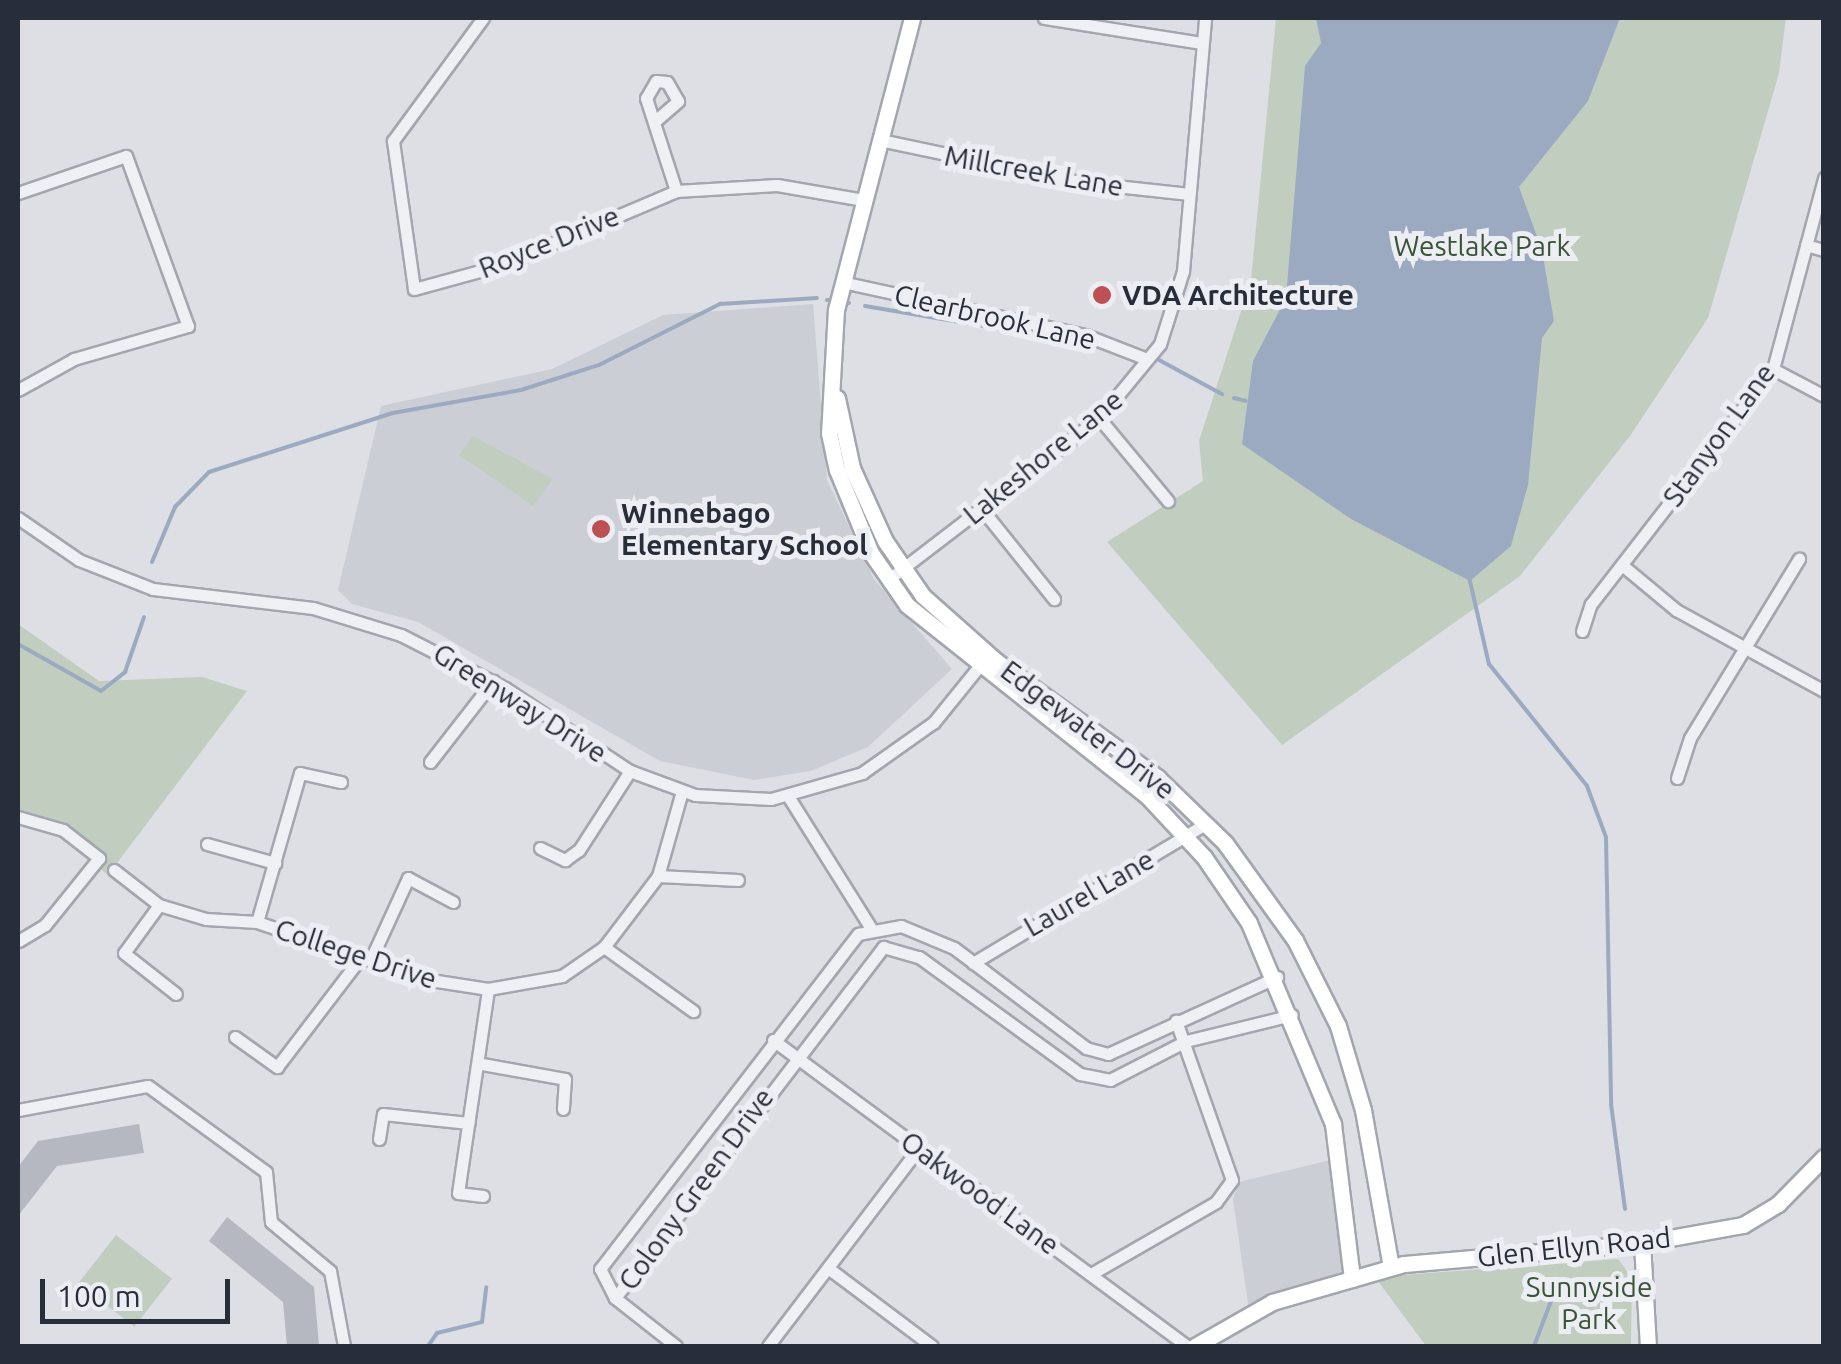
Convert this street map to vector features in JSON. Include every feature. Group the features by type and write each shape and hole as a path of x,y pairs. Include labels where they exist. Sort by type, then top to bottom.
{"street":[{"name":"Royce Drive","path":"483,18 393,141 414,289 502,266 676,191 777,185 864,200"},
{"name":"Edgewater Drive","path":"912,18 842,282 831,369 837,470 896,574 983,662 1108,760 1187,836 1278,976 1332,1124 1352,1278"},
{"path":"1044,18 1201,43"},
{"name":"Lakeshore Lane","path":"896,574 1099,418 1147,359 1180,289 1204,18"},
{"path":"654,122 676,191"},
{"name":"Millcreek Lane","path":"880,140 1079,182 1188,194"},
{"path":"18,193 126,156 188,326 74,359 18,390"},
{"name":"Stanyon Lane","path":"1582,631 1591,604 1773,369 1824,178"},
{"path":"1806,245 1824,250"},
{"name":"Clearbrook Lane","path":"842,282 1085,335 1147,359"},
{"path":"1773,369 1824,396"},
{"path":"1099,418 1168,501"},
{"path":"981,508 1054,598"},
{"name":"Greenway Drive","path":"18,518 119,578 345,615 492,681 630,771 682,791 788,796 888,758 934,722 983,662"},
{"path":"1677,778 1690,738 1799,559"},
{"path":"1622,565 1676,610 1824,691"},
{"name":"Edgewater Drive","path":"983,662 1158,778 1206,824 1261,887 1338,1026 1363,1110 1391,1268"},
{"path":"430,762 492,681"},
{"path":"540,848 565,860 579,850 630,771"},
{"path":"257,922 300,773 341,782"},
{"name":"College Drive","path":"114,870 160,905 257,922 424,979 488,988 562,976 604,947 658,876 682,791"},
{"path":"788,796 872,930 901,926 974,963 1086,1048 1108,1054 1278,976"},
{"path":"18,816 48,823 100,858 45,925 18,941"},
{"name":"Laurel Lane","path":"974,963 1206,824"},
{"path":"207,844 275,863"},
{"path":"658,876 738,880"},
{"path":"235,1037 277,1067 366,958 408,878 453,902"},
{"path":"160,905 124,953 176,994"},
{"name":"Colony Green Drive","path":"872,930 848,943 600,1269 615,1298 794,1056 883,947 919,957 1080,1074 1110,1080 1186,1041 1292,1015"},
{"path":"604,947 693,1011"},
{"path":"483,1196 458,1193 482,1064 488,988"},
{"path":"1090,1274 1227,1192 1232,1165 1176,1021"},
{"name":"Oakwood Lane","path":"773,1040 1187,1346"},
{"path":"482,1064 565,1079 563,1110"},
{"path":"18,1110 148,1086 162,1096 266,1172 270,1222 330,1271 344,1346"},
{"path":"379,1139 383,1114 468,1124"},
{"path":"768,1346 919,1148"},
{"name":"Glen Ellyn Road","path":"1195,1346 1272,1302 1391,1268 1642,1244 1743,1225 1778,1204 1824,1157"},
{"path":"1642,1244 1648,1346"},
{"path":"828,1268 932,1346"},
{"path":"615,1298 676,1346"}],"shaded area":[{"name":"Winnebago Elementary School","path":"813,304 827,480 874,579 952,669 868,747 811,771 754,780 660,761 418,622 352,604 338,590 381,406 552,369 663,315"},
{"path":"1335,1159 1349,1276 1249,1311 1233,1199 1239,1182"}],"green space":[{"name":"Westlake Park","path":"1276,18 1786,18 1779,73 1708,318 1630,436 1520,576 1282,745 1107,542 1203,481 1199,441 1251,280"},
{"path":"473,436 553,479 533,506 459,455"},
{"path":"18,624 99,681 202,677 247,691 108,875 58,834 18,821"},
{"path":"116,1235 172,1279 134,1327 78,1283"},
{"name":"Sunnyside Park","path":"1618,1259 1632,1278 1631,1346 1426,1346 1375,1277"}],"water":[{"path":"1316,18 1620,18 1588,101 1519,187 1542,250 1554,321 1542,338 1528,485 1511,546 1470,581 1351,519 1242,444 1253,361 1286,298 1305,66 1321,43"}],"building":[{"path":"139,1124 144,1153 57,1166 18,1216 18,1167 38,1141"},
{"path":"227,1217 314,1287 319,1346 287,1346 283,1302 209,1241"}],"waterway":[{"path":"152,562 175,507 209,472 393,413 521,390 599,365 720,304 817,298"},
{"path":"865,306 1095,345"},
{"path":"1159,360 1222,394"},
{"path":"1234,398 1246,401"},
{"path":"1469,577 1489,664 1587,786 1606,837 1611,1104 1625,1209"},
{"path":"18,644 101,691 125,672 144,617"},
{"path":"428,1346 437,1333 482,1322 486,1287"},
{"path":"1534,1346 1556,1288"}],"place":[{"name":"VDA Architecture","path":"1102,295"},
{"name":"Winnebago Elementary School","path":"601,529"}]}
